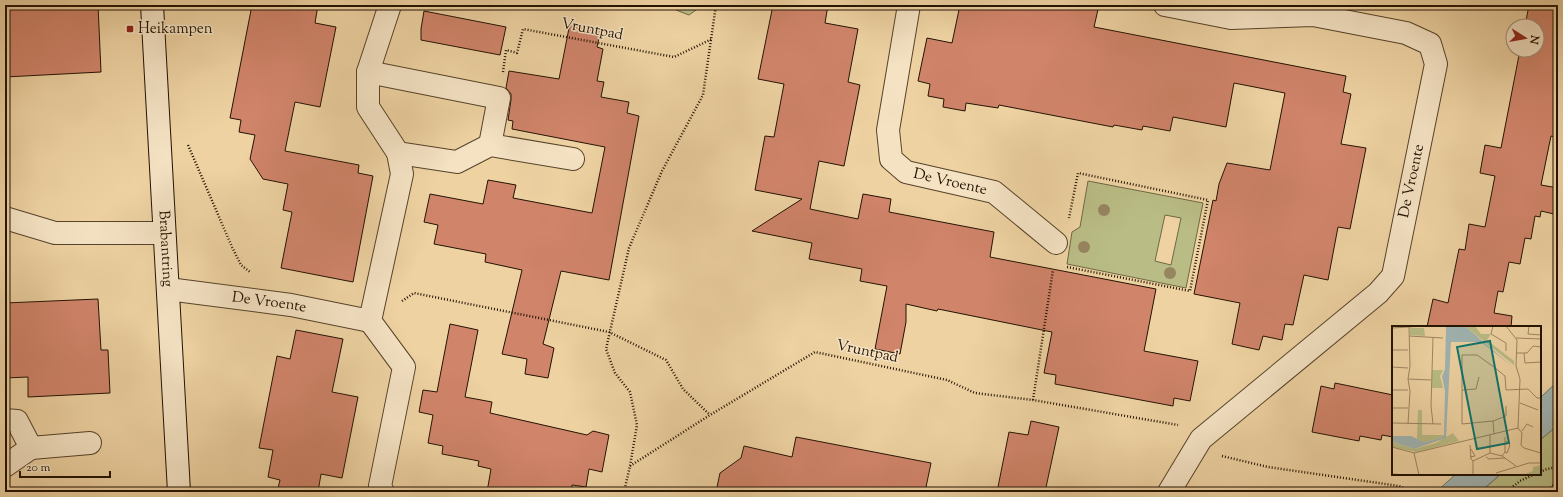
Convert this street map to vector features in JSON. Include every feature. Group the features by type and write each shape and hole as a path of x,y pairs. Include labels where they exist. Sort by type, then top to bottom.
{"street":[{"name":"Brabantring","path":"152,5 163,233 168,289 179,492"},
{"path":"383,492 380,486 404,367 370,321 402,174 398,153 368,107 368,72 390,5"},
{"name":"De Vroente","path":"909,5 888,130 891,159 906,172 994,192 1056,243"},
{"name":"De Vroente","path":"1165,5 1231,18 1313,15 1406,33 1430,44 1436,64 1393,276 1378,293 1201,439 1169,492"},
{"path":"368,72 499,98 490,145"},
{"path":"398,153 457,162 490,145 573,159"},
{"path":"5,218 55,233 163,233"},
{"name":"De Vroente","path":"168,289 291,306 370,321"},
{"path":"5,420 16,421 31,448"},
{"path":"5,466 31,448 90,443"}],"path":[{"path":"624,492 637,425 630,392 615,373 606,349 609,332 629,248 662,171 703,95 716,5"},
{"name":"Vruntpad","path":"499,98 506,50 517,52 523,28 674,57 712,38"},
{"path":"188,144 232,247 241,265 252,274"},
{"path":"1078,173 1208,200 1190,291 1054,265 1056,243 1069,220 1078,173"},
{"name":"Vruntpad","path":"630,466 710,415 814,352 947,380 974,393 1033,400 1054,265"},
{"path":"370,321 414,293 609,332 666,360 683,389 710,415"},
{"path":"1541,472 1558,467"},
{"path":"1506,492 1520,480 1532,475"},
{"path":"1546,492 1558,481"}],"green space":[{"path":"674,5 703,5 689,15 676,10"},
{"path":"1088,181 1203,203 1186,288 1067,264 1072,232 1080,227","holes":["1165,215 1181,218 1171,265 1155,261"]},
{"path":"1558,425 1558,481 1546,492 1480,492 1500,475 1541,475 1541,439"}],"shaded area":[{"path":"1558,381 1558,425 1541,439 1541,397"},
{"path":"1455,475 1500,475 1480,492 1436,492"}],"building":[{"path":"5,5 98,5 101,72 5,77"},
{"path":"252,5 318,5 315,23 336,27 320,107 295,102 285,151 359,165 358,173 373,176 353,282 281,268 292,212 283,210 288,184 263,179 250,159 255,135 239,132 241,120 230,118"},
{"path":"773,5 828,5 825,23 858,29 848,82 860,85 844,166 819,161 810,209 858,219 863,194 891,199 889,212 994,232 990,257 1156,289 1144,351 1198,361 1190,401 1174,398 1173,406 1055,384 1056,375 1044,373 1052,332 938,309 937,311 906,304 906,322 900,354 875,349 887,286 860,281 862,269 809,259 812,243 752,231 802,199 755,190 765,136 774,137 784,84 758,79"},
{"path":"960,5 1099,5 1094,27 1346,76 1343,92 1351,94 1341,144 1366,148 1350,229 1338,227 1328,280 1304,275 1293,325 1285,324 1282,340 1263,336 1259,350 1232,344 1240,303 1194,294 1213,200 1216,201 1219,184 1227,163 1270,170 1285,93 1234,83 1226,127 1173,117 1170,131 1143,126 1142,130 1114,125 1113,127 999,105 998,108 966,103 965,111 943,107 944,99 928,96 930,84 918,81 927,38 952,43"},
{"path":"1529,5 1558,5 1558,122 1555,137 1551,136 1541,185 1558,188 1558,197 1554,214 1541,211 1540,217 1535,216 1531,239 1525,238 1520,264 1509,262 1503,292 1498,291 1494,313 1512,316 1511,326 1427,326 1433,299 1448,303 1459,249 1465,250 1469,224 1485,227 1495,176 1480,173 1485,145 1501,148 1518,58 1545,58 1545,18 1527,18"},
{"path":"424,11 506,27 500,55 421,40"},
{"path":"570,23 601,29 597,47 603,49 597,81 604,82 601,97 629,102 627,113 639,116 609,280 561,271 543,344 554,348 548,378 525,374 527,359 502,354 522,270 485,262 486,254 434,244 438,225 424,222 430,194 483,204 488,180 516,185 513,198 592,213 605,147 512,129 513,121 508,120 511,94 506,88 509,71 559,79"},
{"path":"98,299 101,350 108,350 110,393 28,397 28,377 5,378 5,303"},
{"path":"450,324 478,330 465,397 492,402 490,413 587,435 593,431 609,435 602,472 589,469 586,487 572,485 571,492 487,492 491,469 478,466 479,461 442,454 443,446 428,443 433,415 419,412 423,390 437,392"},
{"path":"296,330 343,339 332,392 358,397 342,478 321,474 318,492 277,492 280,480 268,477 273,450 259,448 277,356 290,359"},
{"path":"1335,383 1392,395 1392,437 1382,435 1381,440 1360,436 1359,441 1312,432 1321,386 1334,389"},
{"path":"1031,421 1059,427 1045,492 997,492 1009,432 1028,435"},
{"path":"796,437 931,463 925,492 716,492 720,473 741,458 744,446 792,457"}],"place":[{"name":"Heikampen","path":"130,29"}]}
